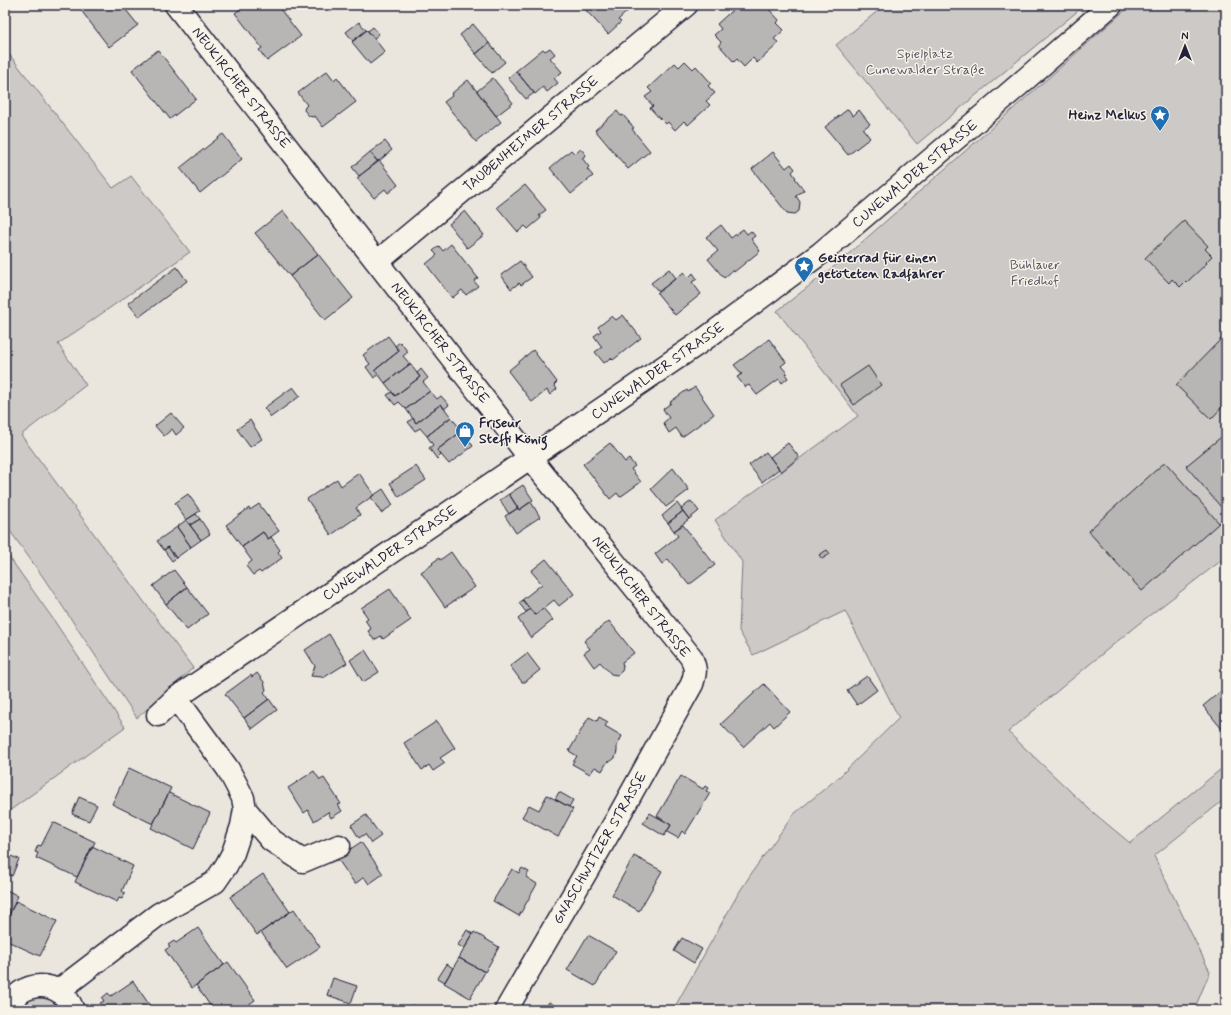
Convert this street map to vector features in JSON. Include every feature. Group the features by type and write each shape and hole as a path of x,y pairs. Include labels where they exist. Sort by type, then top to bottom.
{"street":[{"name":"TAUBENHEIMER STRASSE","path":"377,262 686,5"},
{"name":"CUNEWALDER STRASSE","path":"158,715 176,698 702,342 820,253 1111,5"},
{"name":"NEUKIRCHER STRASSE","path":"180,6 530,458 690,657 695,670 692,684"},
{"name":"GNASCHWITZER STRASSE","path":"506,1010 618,819 692,684"},
{"path":"176,698 228,769 237,786 245,809 271,840 302,861 339,846"},
{"path":"58,991 159,914 215,882 233,853 242,826 245,809"},
{"path":"8,1002 19,993 34,986 51,987 68,1000 73,1010"}],"green space":[{"name":"Spielplatz Cunewalder Straße","path":"885,5 1085,5 917,144 836,45"},
{"name":"Bühlauer Friedhof","path":"1131,5 1226,5 1226,557 1137,625 1008,732 1089,809 1130,843 1226,765 1226,798 1154,856 1210,972 1194,1010 673,1010 738,894 794,814 840,776 899,718 845,611 753,655 739,631 742,562 715,520 858,416 777,311 836,265"},
{"path":"5,49 113,188 131,176 190,252 58,344 86,385 21,435 193,668 137,718 43,577 5,524"},
{"path":"5,551 53,619 125,727 5,814"},
{"path":"37,996 51,1000 61,1010 17,1010 22,1003"}],"building":[{"path":"77,5 122,5 138,25 109,47"},
{"path":"245,5 277,5 301,36 267,61 259,50 262,48 235,13"},
{"path":"581,5 634,5 618,20 621,22 608,34"},
{"path":"738,5 765,5 779,20 777,23 784,30 774,39 779,43 757,63 753,58 744,67 737,59 734,62 719,45 721,42 714,35 721,29 717,24"},
{"path":"359,22 366,30 353,41 346,32"},
{"path":"473,24 489,43 476,54 460,35"},
{"path":"373,27 379,34 374,38 368,31"},
{"path":"367,30 385,52 370,64 352,42"},
{"path":"489,43 505,62 492,73 476,54"},
{"path":"550,48 555,54 550,58 562,72 554,78 558,83 547,92 543,87 535,94 516,71 543,49 545,51"},
{"path":"158,50 196,99 170,119 132,70"},
{"path":"685,61 693,69 696,66 711,83 708,86 715,93 706,101 710,105 688,125 684,121 675,130 668,122 666,124 660,119 650,108 653,106 645,97 652,92 648,88 675,63 679,67"},
{"path":"327,71 334,80 337,77 356,102 323,127 315,116 309,116 304,110 307,105 298,93"},
{"path":"516,71 534,93 526,99 508,78"},
{"path":"493,78 513,103 496,116 477,91"},
{"path":"468,80 501,122 476,142 444,102"},
{"path":"848,109 853,116 859,110 870,124 863,129 870,138 848,155 825,127"},
{"path":"617,111 621,116 623,115 634,128 632,129 650,151 628,169 595,130"},
{"path":"223,134 242,159 200,193 180,168"},
{"path":"385,141 392,150 378,162 370,152"},
{"path":"581,149 586,155 582,158 589,167 587,169 593,176 571,194 550,168 571,150 575,154"},
{"path":"370,152 378,162 359,176 352,167"},
{"path":"773,152 786,168 791,164 795,169 792,172 795,178 804,190 796,196 800,202 799,211 795,214 787,213 752,169"},
{"path":"379,160 398,185 388,193 385,189 374,198 357,178"},
{"path":"525,185 546,210 539,215 541,218 528,229 525,226 518,232 497,207"},
{"path":"283,211 318,254 290,276 255,233"},
{"path":"465,211 484,235 467,248 449,224"},
{"path":"1184,221 1208,246 1205,249 1212,256 1206,262 1207,263 1180,287 1172,279 1169,283 1145,258"},
{"path":"721,225 731,238 743,229 747,234 751,231 755,236 751,239 760,251 734,272 733,270 724,278 708,259 718,251 706,237"},
{"path":"451,244 478,278 474,281 478,286 466,295 462,290 452,298 426,264 437,255 433,251 439,246 443,251"},
{"path":"318,254 353,298 325,320 290,276"},
{"path":"520,261 532,277 521,285 519,283 511,289 501,275"},
{"path":"177,267 187,281 139,317 128,303"},
{"path":"669,269 676,278 659,292 651,283"},
{"path":"684,272 689,277 693,273 697,279 692,282 701,294 675,315 657,293"},
{"path":"623,315 641,338 613,360 611,358 604,363 595,352 602,347 594,336 601,331 598,327 612,316 616,320"},
{"path":"1226,334 1226,403 1211,419 1176,385"},
{"path":"388,336 399,351 375,370 379,374 374,378 366,367 370,364 363,355"},
{"path":"769,339 786,362 781,366 787,373 785,374 788,378 782,383 779,379 757,395 749,385 745,387 737,377 742,374 734,365"},
{"path":"400,342 408,352 403,356 410,364 385,383 375,370 399,351 395,346"},
{"path":"533,350 557,382 554,385 557,389 550,395 547,390 532,402 508,371"},
{"path":"410,364 420,377 395,396 385,383"},
{"path":"868,366 881,385 854,405 840,385"},
{"path":"421,369 428,378 423,382 430,391 406,409 399,402 395,405 387,395 392,392 395,396 420,377 417,373"},
{"path":"293,387 300,396 271,417 264,408"},
{"path":"695,387 714,414 682,437 676,428 669,433 663,423 669,418 663,409 687,390 688,392"},
{"path":"430,391 437,399 441,396 449,405 444,409 441,404 416,423 406,409"},
{"path":"441,404 451,417 427,436 420,428 415,431 408,422 413,418 416,423"},
{"path":"171,413 184,428 176,435 172,429 164,436 155,426"},
{"path":"451,417 458,426 463,422 470,432 466,436 462,431 437,450 441,455 437,459 429,448 433,445 427,436"},
{"path":"250,420 262,439 250,447 237,429"},
{"path":"462,431 473,446 449,464 437,450"},
{"path":"1226,433 1226,513 1186,466"},
{"path":"610,443 625,462 629,459 635,466 631,469 641,482 620,497 617,493 610,499 583,464"},
{"path":"788,443 799,457 781,472 770,457"},
{"path":"766,452 779,469 762,482 749,465"},
{"path":"1165,462 1219,523 1142,591 1088,531"},
{"path":"416,466 426,480 399,497 390,483"},
{"path":"673,468 689,490 666,507 651,489"},
{"path":"359,473 374,495 356,508 360,515 331,535 307,499 337,479 341,486"},
{"path":"523,485 533,500 519,510 509,494"},
{"path":"383,489 393,505 381,513 371,497"},
{"path":"188,494 200,511 186,520 175,503"},
{"path":"509,494 518,508 509,514 500,500"},
{"path":"691,501 699,511 689,519 681,509"},
{"path":"531,502 540,517 516,533 505,516 518,508 519,510"},
{"path":"677,503 683,511 668,523 662,516"},
{"path":"259,504 279,531 268,539 263,532 242,547 226,525 249,508 250,510"},
{"path":"683,511 689,519 674,531 668,523"},
{"path":"196,514 200,519 190,525 186,520"},
{"path":"200,519 210,534 201,540 190,525"},
{"path":"186,520 201,540 191,547 177,527"},
{"path":"683,525 715,565 689,585 668,559 662,564 655,554 678,536 674,531"},
{"path":"177,527 191,547 176,558 168,547 164,550 157,541"},
{"path":"263,532 268,539 271,537 280,550 278,552 282,558 261,573 259,571 253,575 246,566 252,561 242,547"},
{"path":"168,547 176,558 172,561 164,550"},
{"path":"827,550 830,554 822,559 819,555"},
{"path":"451,552 475,587 445,607 421,572 439,558 440,560"},
{"path":"546,559 574,594 559,606 554,600 535,615 522,600 542,584 531,571"},
{"path":"174,570 187,587 166,604 153,586"},
{"path":"187,587 208,614 187,630 166,604"},
{"path":"390,589 411,620 383,639 381,636 374,640 368,631 371,629 365,620 368,618 361,608"},
{"path":"523,600 530,609 526,612 519,603"},
{"path":"543,608 553,620 531,638 518,619 530,609 535,615"},
{"path":"609,621 634,653 622,662 622,671 617,675 611,674 600,662 594,667 584,653 590,649 584,641"},
{"path":"329,634 347,663 323,678 311,676 315,666 305,650"},
{"path":"365,650 379,672 363,682 350,660"},
{"path":"527,653 540,670 525,682 522,682 510,666"},
{"path":"257,673 264,682 266,690 264,692 269,699 244,718 225,694 251,675 252,677"},
{"path":"867,676 877,690 857,705 847,690"},
{"path":"764,684 790,712 774,727 770,722 743,747 721,724"},
{"path":"1226,687 1226,734 1203,706"},
{"path":"269,699 277,710 252,729 244,718"},
{"path":"589,717 597,721 599,717 608,722 605,726 622,736 617,746 615,758 607,762 602,771 595,767 590,774 572,764 577,756 569,751"},
{"path":"437,721 455,748 440,758 445,763 433,771 429,765 422,770 404,743"},
{"path":"129,768 171,788 153,824 112,804"},
{"path":"314,771 320,780 324,778 341,804 338,805 342,811 331,818 328,812 314,821 308,810 304,813 288,788"},
{"path":"681,776 703,789 705,786 708,788 706,791 710,793 685,834 682,831 678,838 667,832 671,825 657,816"},
{"path":"559,792 573,800 569,807 555,799"},
{"path":"169,793 210,813 193,849 151,828"},
{"path":"547,795 573,809 558,837 522,817 529,805 539,810"},
{"path":"79,797 97,805 89,821 72,814"},
{"path":"650,813 671,825 664,836 643,823"},
{"path":"366,815 381,836 371,843 365,834 359,838 351,825"},
{"path":"53,822 95,842 77,877 36,858 38,853 35,852 38,845 41,846"},
{"path":"361,842 383,874 369,884 364,877 355,884 337,858"},
{"path":"92,846 133,866 122,891 125,893 122,899 119,898 117,902 75,882"},
{"path":"5,854 19,859 12,876 5,873"},
{"path":"634,856 662,871 639,911 612,895"},
{"path":"522,868 529,872 526,877 537,884 519,916 493,901 512,869 519,873"},
{"path":"263,874 290,912 257,935 230,897"},
{"path":"5,889 18,896 5,923"},
{"path":"16,901 57,921 40,956 5,940 5,923"},
{"path":"294,909 320,947 287,969 261,932"},
{"path":"198,928 224,965 192,988 165,950 170,947 168,945 174,941 176,943"},
{"path":"467,930 473,934 464,949 458,945"},
{"path":"474,932 499,947 485,972 459,958"},
{"path":"588,935 616,951 595,986 567,970"},
{"path":"682,938 702,949 694,963 674,951"},
{"path":"459,958 485,972 470,998 444,983"},
{"path":"228,962 255,1000 241,1010 213,1010 196,985"},
{"path":"447,964 453,968 445,982 438,978"},
{"path":"333,978 357,986 351,1003 327,995"},
{"path":"133,981 153,1010 105,1010 100,1003 104,1001 102,998 108,993 111,996"},
{"path":"549,1002 562,1010 544,1010"},
{"path":"412,1005 422,1010 409,1010"}],"place":[{"name":"Heinz Melkus","path":"1160,132"},
{"name":"Geisterrad für einen getöteten Radfahrer","path":"804,283"},
{"name":"Friseur Steffi König","path":"465,448"}]}
